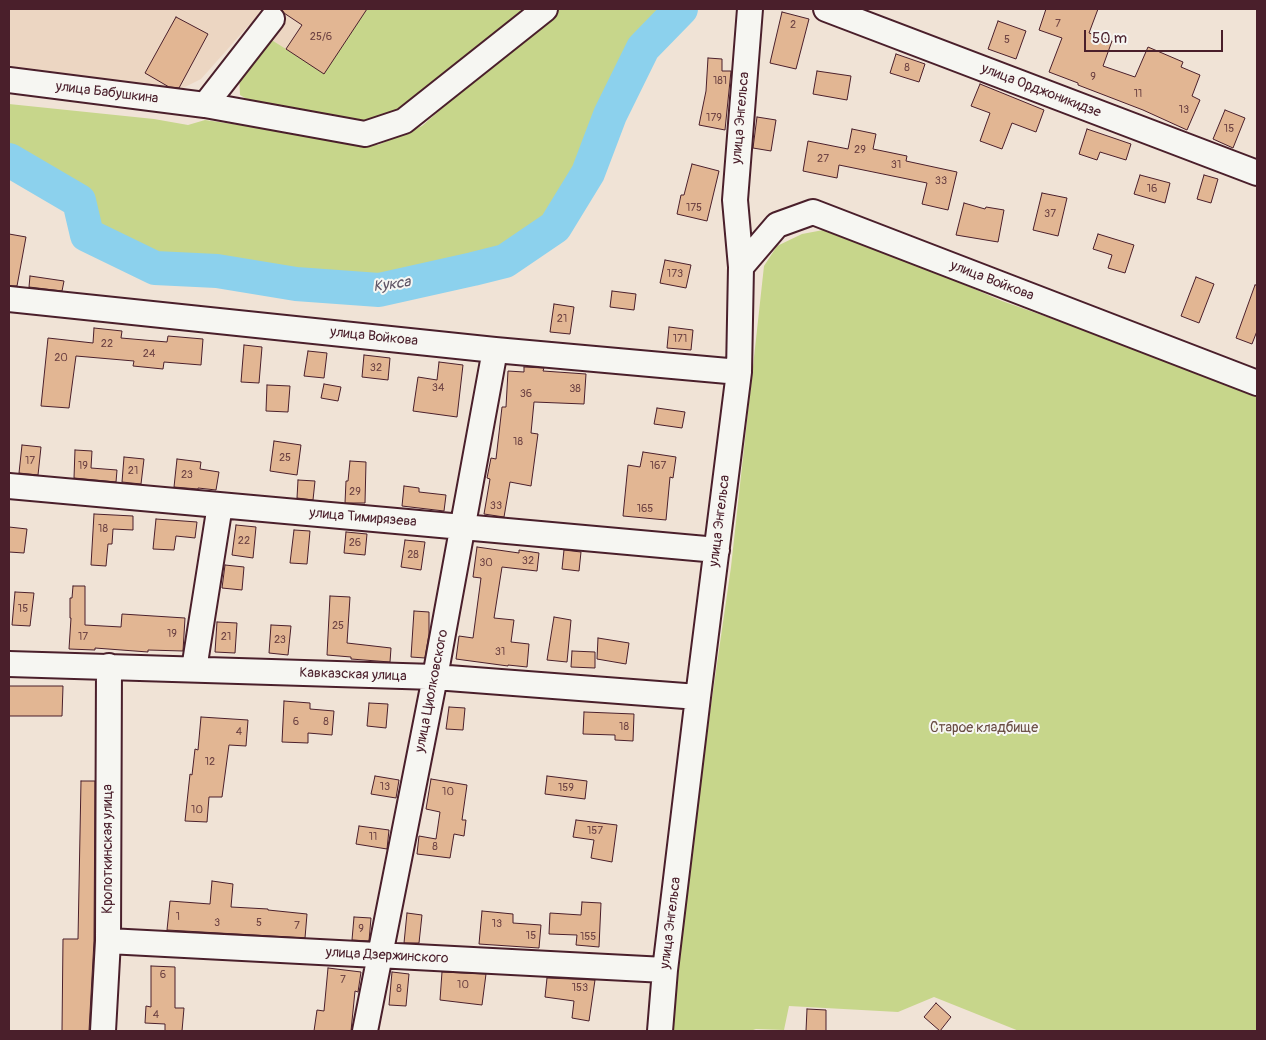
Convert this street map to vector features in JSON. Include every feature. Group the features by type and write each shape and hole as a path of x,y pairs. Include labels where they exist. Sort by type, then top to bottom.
{"street":[{"name":"улица Бабушкина","path":"9,80 205,105 365,134 404,121 545,9"},
{"name":"улица Энгельса","path":"660,1031 665,970 739,372 741,267 735,200 750,9"},
{"name":"улица Орджоникидзе","path":"826,9 1257,173"},
{"path":"205,105 272,19"},
{"name":"улица Войкова","path":"741,267 777,225 813,212 1257,384"},
{"name":"улица Войкова","path":"9,299 495,350 739,372"},
{"name":"улица Циолковского","path":"365,1031 435,677 495,350"},
{"name":"улица Тимирязева","path":"9,486 717,550"},
{"path":"194,669 220,505"},
{"name":"Кавказская улица","path":"9,664 435,677 698,698"},
{"name":"Кропоткинская улица","path":"104,1031 108,941 109,666"},
{"name":"улица Дзержинского","path":"108,941 665,970"}],"shaded area":[{"path":"9,9 367,9 324,74 249,25 201,79 177,91 9,67"}],"green space":[{"path":"367,9 534,9 399,115 366,124 255,104 240,95 239,73 267,37 324,73"},
{"path":"554,9 668,9 647,26 628,57 599,120 581,174 549,219 507,250 468,263 373,281 153,257 96,233 88,201 9,152 9,104 154,119 188,125 205,120 378,145 422,126"},
{"name":"Старое кладбище","path":"834,228 1002,301 1257,391 1257,1031 1019,1031 934,997 898,1012 789,1006 784,1030 666,1031 665,1023 731,567 764,266 777,246 802,234"}],"building":[{"path":"281,9 367,9 324,74 286,49 302,25"},
{"path":"1046,9 1098,9 1089,33 1112,41 1103,66 1135,77 1148,47 1183,62 1181,67 1200,75 1192,96 1200,100 1187,130 1049,72 1062,38 1039,30"},
{"path":"782,12 809,19 796,69 770,63"},
{"path":"176,17 208,34 179,88 169,87 145,73"},
{"path":"998,21 1026,31 1016,59 988,49"},
{"path":"896,54 925,64 919,82 890,73"},
{"path":"708,58 722,59 722,71 731,71 725,130 699,125 706,91"},
{"path":"817,71 851,76 847,100 813,94"},
{"path":"980,84 1044,110 1036,132 1012,123 1002,149 980,141 990,113 971,106"},
{"path":"1225,110 1245,118 1233,148 1213,139"},
{"path":"757,117 776,120 771,151 753,148"},
{"path":"852,129 876,134 873,149 907,156 906,161 957,172 948,210 922,204 927,183 839,165 837,178 803,171 808,141 848,149"},
{"path":"1087,129 1131,144 1126,160 1100,152 1097,160 1079,154"},
{"path":"692,164 719,171 707,221 677,214 681,195 684,195"},
{"path":"1140,175 1170,183 1165,203 1134,194"},
{"path":"1204,175 1218,179 1211,203 1197,199"},
{"path":"1042,193 1067,198 1058,236 1033,230"},
{"path":"964,203 985,209 986,207 1004,210 998,242 956,235"},
{"path":"9,234 26,237 17,286 9,286"},
{"path":"1098,234 1134,245 1125,273 1108,268 1112,255 1093,249"},
{"path":"665,260 691,265 686,288 660,283"},
{"path":"30,276 64,281 62,291 29,287"},
{"path":"1196,277 1214,284 1199,323 1181,316"},
{"path":"1255,285 1257,285 1257,331 1252,344 1236,338"},
{"path":"612,291 636,294 634,310 610,307"},
{"path":"554,304 574,307 570,334 550,332"},
{"path":"669,327 693,330 691,350 667,348"},
{"path":"94,328 122,331 121,338 167,342 168,336 203,339 201,365 164,362 163,369 133,366 134,361 76,356 69,408 41,406 48,338 93,343"},
{"path":"244,345 262,347 259,383 241,382"},
{"path":"308,351 327,353 324,378 304,376"},
{"path":"364,355 390,358 388,380 362,377"},
{"path":"439,362 463,365 457,417 413,411 418,377 437,380"},
{"path":"524,367 544,368 543,371 586,374 584,404 534,402 531,433 538,434 531,486 510,482 504,517 484,514 490,479 487,478 491,458 496,459 502,407 506,407 508,371 524,372"},
{"path":"324,384 341,387 338,401 321,398"},
{"path":"267,385 290,386 288,412 266,411"},
{"path":"657,408 685,412 682,428 654,424"},
{"path":"274,441 301,445 297,475 270,471"},
{"path":"22,445 41,447 38,475 19,473"},
{"path":"75,450 92,451 91,468 117,470 116,482 74,478"},
{"path":"643,452 676,457 673,478 670,477 666,520 623,516 628,465 640,467"},
{"path":"124,457 144,459 141,484 122,482"},
{"path":"177,459 201,462 200,469 219,472 216,490 174,487"},
{"path":"350,461 366,462 365,503 345,503 346,481 348,481"},
{"path":"298,480 315,481 313,500 297,498"},
{"path":"404,486 419,488 419,492 446,495 444,511 402,506"},
{"path":"94,514 133,516 133,530 113,529 112,544 108,544 106,566 91,565"},
{"path":"156,519 197,522 195,538 176,536 174,550 153,549"},
{"path":"236,525 256,527 253,558 232,555"},
{"path":"9,527 27,529 24,553 9,552"},
{"path":"294,530 310,531 307,564 290,563"},
{"path":"346,532 367,534 365,555 344,553"},
{"path":"405,540 425,542 421,570 401,567"},
{"path":"477,547 519,553 519,550 539,553 537,571 502,567 494,618 514,620 511,642 529,644 527,667 456,659 459,636 473,638 481,578 473,577"},
{"path":"564,550 581,552 579,571 562,569"},
{"path":"225,565 244,567 242,590 222,588"},
{"path":"73,586 85,586 85,625 121,627 122,614 185,618 183,651 148,650 148,652 95,648 95,650 69,649 70,598 72,598"},
{"path":"15,592 34,593 30,626 12,625"},
{"path":"330,596 350,597 347,643 391,648 390,662 327,655"},
{"path":"414,611 429,612 429,634 425,658 411,657"},
{"path":"554,617 571,620 567,662 547,660"},
{"path":"217,622 237,623 235,653 215,652"},
{"path":"271,625 291,626 288,655 269,653"},
{"path":"598,638 629,643 626,664 597,659"},
{"path":"572,651 595,652 595,668 571,667"},
{"path":"9,686 63,686 62,716 9,716"},
{"path":"284,701 310,703 310,709 334,711 332,735 308,733 308,743 282,742"},
{"path":"369,703 388,704 386,728 367,726"},
{"path":"449,707 465,708 463,730 446,729"},
{"path":"584,712 634,714 633,741 615,740 615,735 583,734"},
{"path":"201,717 248,720 246,746 229,745 222,797 209,797 207,822 185,821 190,774 192,775 195,749 198,750"},
{"path":"375,776 399,780 396,798 371,794"},
{"path":"547,776 587,781 585,799 545,794"},
{"path":"431,779 467,785 462,820 466,820 464,836 454,834 450,858 417,854 419,836 436,839 440,812 426,809"},
{"path":"81,781 95,781 94,941 89,1031 62,1031 63,939 78,939"},
{"path":"576,820 617,825 612,862 591,858 594,840 573,837"},
{"path":"359,826 389,830 387,849 356,844"},
{"path":"212,881 233,884 231,907 307,914 305,938 167,930 170,901 210,904"},
{"path":"582,902 601,903 599,947 576,945 577,935 549,934 550,913 581,915"},
{"path":"482,911 513,914 513,923 541,925 539,948 479,944"},
{"path":"407,913 422,915 419,943 404,943"},
{"path":"354,917 371,918 369,941 352,940"},
{"path":"151,966 175,967 175,1008 184,1008 182,1031 165,1031 165,1024 145,1023 146,1006 151,1007"},
{"path":"328,968 361,972 358,992 355,991 351,1031 314,1031 317,1010 324,1011"},
{"path":"392,972 409,974 406,1006 389,1005"},
{"path":"442,972 486,974 482,1005 440,1000"},
{"path":"547,978 595,980 589,1021 572,1018 574,1001 545,997"},
{"path":"936,1003 951,1017 940,1031 924,1017"},
{"path":"807,1009 826,1010 826,1031 806,1031"}],"waterway":[{"name":"Кукса","path":"9,160 79,201 87,235 155,268 217,271 296,284 379,290 473,269 505,261 555,227 588,173 610,115 643,48 681,9"}]}
